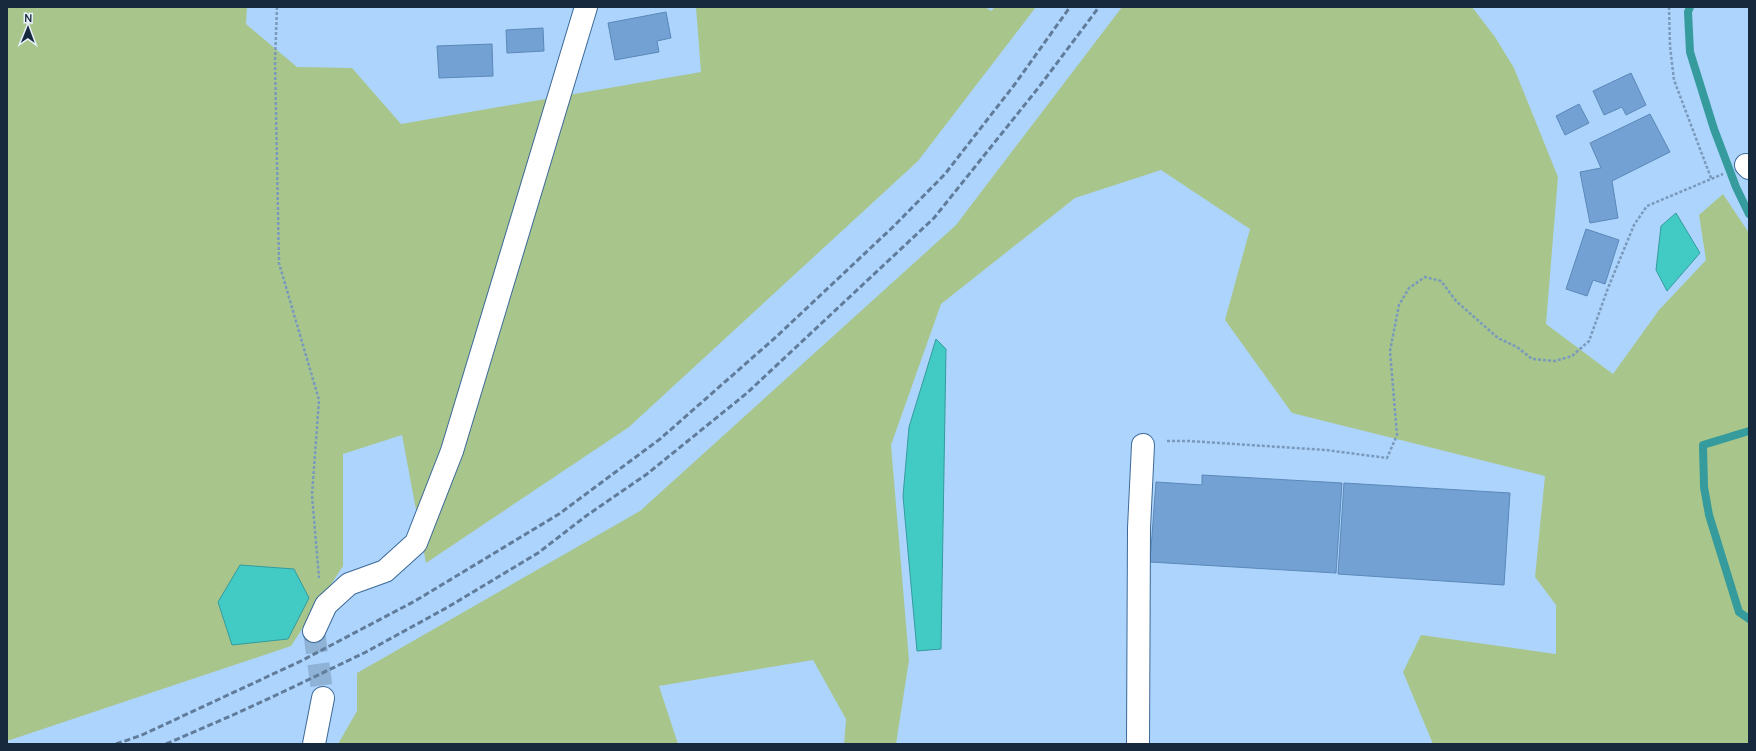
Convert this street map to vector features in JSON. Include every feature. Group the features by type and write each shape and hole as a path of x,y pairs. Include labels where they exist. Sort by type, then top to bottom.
{"street":[{"path":"314,631 326,605 349,584 385,571 416,543 452,451 586,7"},
{"path":"1138,744 1139,528 1143,445"},
{"path":"314,744 323,698"}],"path":[{"path":"277,7 275,61 279,263 319,400 312,495 317,572 326,605"},
{"path":"1143,445 1156,442 1189,441 1326,450 1387,458 1397,435 1390,351 1399,305 1409,288 1425,277 1441,281 1456,301 1498,338 1517,347 1532,359 1555,361 1572,356 1589,341 1608,288 1634,225 1647,206 1711,178 1674,80 1670,46 1669,7"}],"shaded area":[{"path":"7,7 247,7 246,24 297,67 352,68 401,124 701,72 696,7 985,7 991,11 995,7 1036,7 918,161 629,427 426,563 402,435 343,454 343,566 291,646 7,741"},
{"path":"1122,7 1472,7 1495,37 1514,68 1558,177 1546,324 1613,374 1659,310 1706,260 1699,215 1723,194 1749,233 1749,744 1433,744 1403,672 1421,635 1556,654 1556,605 1535,577 1545,476 1292,413 1225,320 1250,229 1161,170 1075,198 941,304 891,445 909,660 896,744 844,744 846,719 813,660 659,686 678,744 338,744 357,711 357,673 640,511 956,225"},
{"path":"1676,213 1700,253 1667,291 1656,270 1661,226"},
{"path":"936,339 946,349 941,649 917,651 903,496 909,427"},
{"path":"240,565 294,569 309,598 288,639 232,645 218,602"}],"building":[{"path":"666,12 671,38 657,41 659,52 615,60 608,23"},
{"path":"543,28 544,51 507,53 506,30"},
{"path":"492,44 493,76 439,78 437,46"},
{"path":"1631,73 1646,105 1626,115 1622,107 1604,115 1593,91"},
{"path":"1579,104 1589,123 1565,135 1556,116"},
{"path":"1650,114 1670,152 1612,181 1618,218 1590,223 1580,172 1601,168 1590,143"},
{"path":"1586,229 1619,240 1605,284 1593,280 1587,296 1566,289"},
{"path":"1202,475 1342,483 1336,573 1150,562 1156,482 1202,485"},
{"path":"1344,483 1510,493 1504,585 1338,574"}],"waterway":[{"path":"1690,7 1688,12 1690,52 1714,129 1736,187 1749,214"},
{"path":"1749,431 1703,445 1704,487 1709,515 1739,612 1749,619"}],"tunnel":[{"path":"314,631 323,698"}],"railway":[{"path":"116,744 142,735 301,661 415,601 559,514 660,439 776,337 895,225 945,174 1015,84 1070,7"},
{"path":"166,744 233,715 366,652 448,607 538,553 586,516 647,474 747,393 934,218 1039,87 1099,7"}]}
